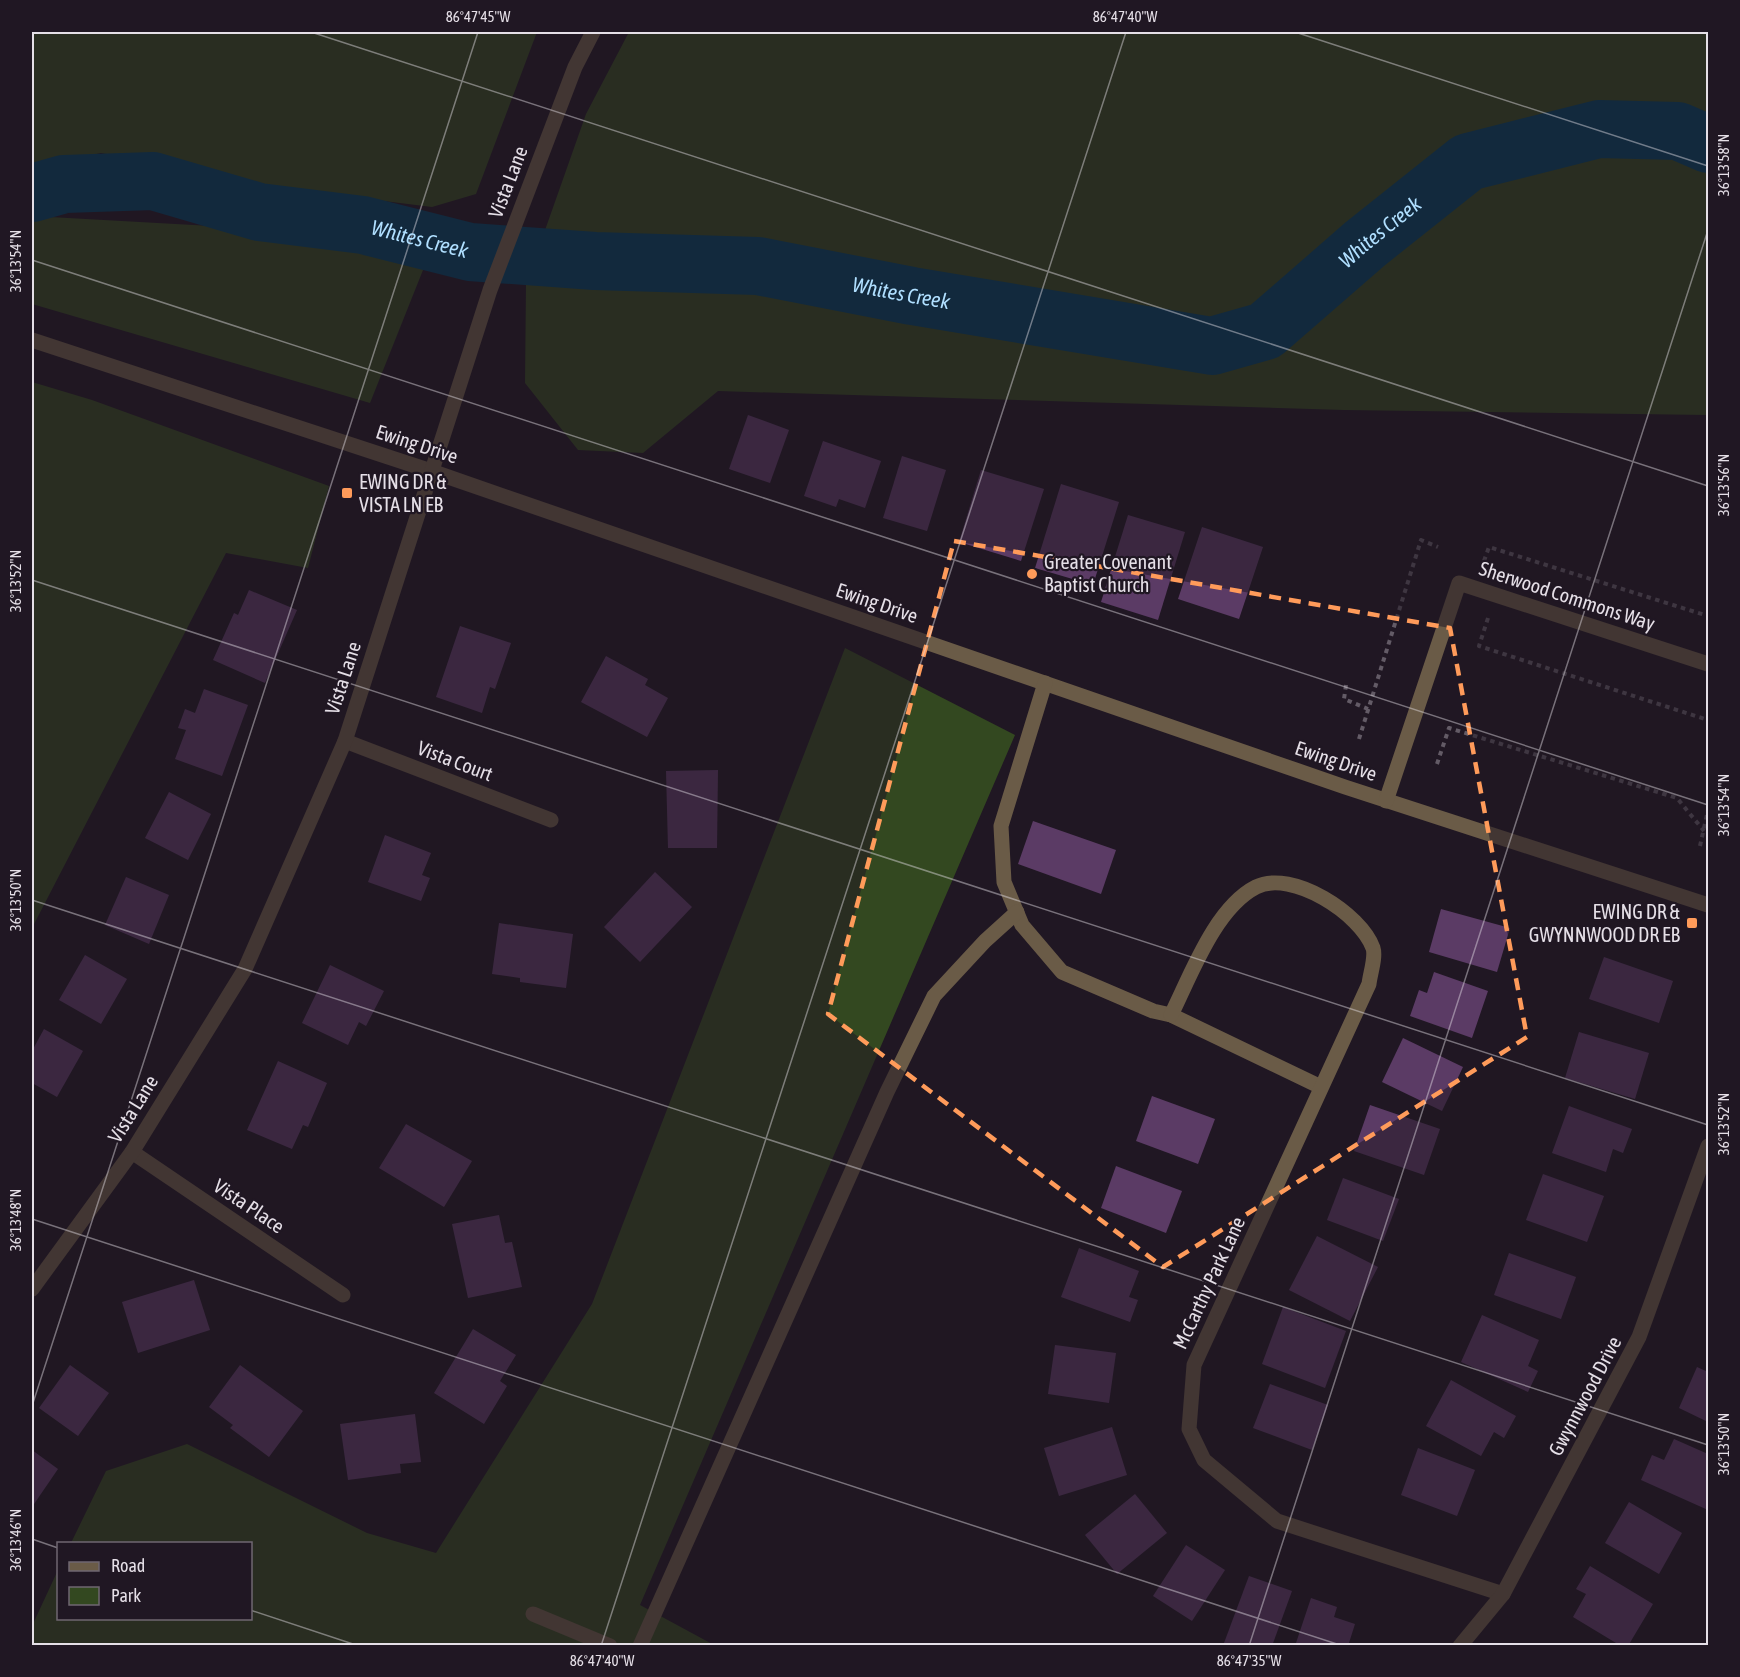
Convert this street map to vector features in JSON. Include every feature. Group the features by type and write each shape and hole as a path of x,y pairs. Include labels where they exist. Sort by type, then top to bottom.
{"street":[{"name":"Vista Lane","path":"32,1289 132,1152 245,969 345,741 490,290 575,67 593,32"},
{"name":"Ewing Drive","path":"32,340 431,471 1386,801 1708,905"},
{"name":"Sherwood Commons Way","path":"1386,801 1459,583 1708,664"},
{"path":"1045,683 1001,826 1004,882 1022,925 1062,972 1153,1011 1171,1015 1321,1087 1369,984 1374,950 1358,924 1314,891 1279,883 1257,886 1232,905 1207,943 1171,1015"},
{"name":"Vista Court","path":"345,741 551,820"},
{"path":"640,1646 887,1092 934,996 985,940 1017,912"},
{"name":"McCarthy Park Lane","path":"1321,1087 1194,1365 1189,1429 1204,1460 1277,1521 1503,1594"},
{"name":"Gwynnwood Drive","path":"1460,1646 1503,1594 1639,1337 1708,1146"},
{"name":"Vista Place","path":"132,1152 343,1295"},
{"path":"532,1614 610,1646"}],"path":[{"path":"1359,739 1421,540 1437,547"},
{"path":"1484,561 1489,547 1708,616"},
{"path":"1488,618 1479,646 1708,720"},
{"path":"1346,686 1344,699 1368,709"},
{"path":"1437,764 1449,728 1677,798 1704,831"},
{"path":"1700,846 1708,810"}],"highlighted area":[{"path":"954,541 1450,628 1527,1037 1163,1267 828,1014"}],"green space":[{"path":"32,32 537,32 476,194 432,207 296,190 101,153 32,168"},
{"path":"629,32 1708,32 1708,415 1344,410 718,391 643,453 578,450 525,383 526,284 586,114"},
{"path":"32,216 264,229 427,260 370,403 32,304"},
{"path":"32,382 92,400 329,486 308,568 226,553 32,928"},
{"path":"845,648 1015,735 640,1605 714,1645 32,1646 32,1626 57,1572 57,1620 252,1620 252,1542 71,1542 106,1471 187,1444 367,1533 436,1553 592,1304"}],"building":[{"path":"748,415 789,430 770,483 729,469"},
{"path":"823,441 881,461 865,508 839,499 836,507 804,496"},
{"path":"902,456 946,470 927,531 883,518"},
{"path":"981,470 1044,489 1021,561 959,542"},
{"path":"1061,484 1119,502 1093,585 1035,568"},
{"path":"1128,515 1185,532 1158,620 1101,602"},
{"path":"1202,527 1263,547 1239,619 1178,599"},
{"path":"249,590 297,610 265,683 213,660 234,613 238,615"},
{"path":"460,626 511,643 495,689 490,687 482,713 436,697"},
{"path":"606,656 648,679 645,685 668,698 647,737 581,702"},
{"path":"204,689 248,705 222,776 175,759 186,730 178,728 185,709 195,713"},
{"path":"718,770 717,848 668,848 666,771"},
{"path":"169,792 211,814 188,860 145,838"},
{"path":"1033,821 1116,850 1101,894 1018,864"},
{"path":"385,835 431,853 422,875 430,878 421,901 368,882"},
{"path":"655,872 692,907 640,962 604,927"},
{"path":"126,877 169,895 149,944 105,925"},
{"path":"1441,909 1510,928 1497,972 1429,952"},
{"path":"499,923 573,934 566,988 520,982 520,978 492,974"},
{"path":"85,955 127,979 101,1024 59,1000"},
{"path":"1604,957 1673,981 1659,1023 1589,999"},
{"path":"330,965 384,991 366,1026 359,1022 348,1045 302,1023"},
{"path":"1434,972 1488,991 1472,1038 1410,1016 1419,990 1427,993"},
{"path":"44,1029 83,1051 57,1097 32,1083 32,1051"},
{"path":"1579,1032 1649,1053 1635,1099 1565,1078"},
{"path":"1403,1038 1463,1067 1442,1111 1382,1082"},
{"path":"278,1061 327,1083 308,1127 303,1125 292,1149 247,1130"},
{"path":"1152,1096 1215,1119 1198,1164 1136,1141"},
{"path":"1370,1105 1440,1129 1424,1175 1354,1151"},
{"path":"1569,1106 1632,1129 1623,1153 1613,1149 1606,1172 1552,1153"},
{"path":"406,1124 472,1161 444,1207 379,1168"},
{"path":"1116,1166 1182,1191 1166,1233 1101,1208"},
{"path":"1543,1174 1604,1196 1587,1242 1526,1220"},
{"path":"1343,1178 1399,1199 1383,1241 1327,1220"},
{"path":"499,1215 505,1243 512,1242 522,1287 468,1298 452,1224"},
{"path":"1317,1236 1378,1267 1350,1321 1289,1290"},
{"path":"1079,1248 1139,1271 1129,1297 1138,1300 1130,1322 1061,1297"},
{"path":"1509,1253 1576,1277 1561,1319 1494,1295"},
{"path":"194,1280 210,1330 138,1353 122,1302"},
{"path":"1283,1307 1346,1331 1325,1388 1262,1364"},
{"path":"1482,1315 1539,1340 1528,1366 1538,1371 1528,1392 1461,1362"},
{"path":"473,1329 516,1355 500,1381 507,1386 484,1424 434,1393"},
{"path":"1055,1345 1116,1353 1109,1403 1048,1394"},
{"path":"70,1365 109,1393 78,1436 39,1408"},
{"path":"240,1365 303,1411 269,1457 230,1428 233,1425 209,1407"},
{"path":"1697,1367 1708,1372 1708,1422 1679,1408"},
{"path":"1451,1380 1516,1416 1504,1438 1494,1432 1481,1456 1426,1426"},
{"path":"1270,1384 1328,1405 1312,1450 1253,1428"},
{"path":"415,1414 421,1462 400,1464 401,1473 348,1480 340,1424"},
{"path":"1112,1427 1127,1475 1059,1496 1044,1448"},
{"path":"1674,1439 1708,1454 1708,1510 1641,1480 1652,1455 1664,1460"},
{"path":"1418,1448 1475,1470 1457,1516 1401,1495"},
{"path":"32,1450 58,1469 32,1507"},
{"path":"1135,1494 1167,1533 1117,1574 1085,1535"},
{"path":"1629,1502 1682,1533 1659,1574 1605,1543"},
{"path":"1186,1545 1225,1570 1192,1621 1153,1596"},
{"path":"1590,1566 1653,1604 1628,1646 1621,1646 1573,1617 1586,1594 1576,1589"},
{"path":"1249,1576 1292,1591 1272,1646 1224,1643"},
{"path":"1311,1598 1337,1607 1334,1617 1355,1624 1348,1646 1295,1646"}],"waterway":[{"name":"Whites Creek","path":"32,193 64,184 153,181 259,212 363,225 470,252 595,261 758,266 912,296 1212,346 1265,331 1365,244 1468,162 1599,129 1678,131 1708,144"}],"place":[{"name":"EWING DR & VISTA LN EB","path":"347,493"},
{"name":"Greater Covenant Baptist Church","path":"1032,574"},
{"name":"EWING DR & GWYNNWOOD DR EB","path":"1692,923"}]}
